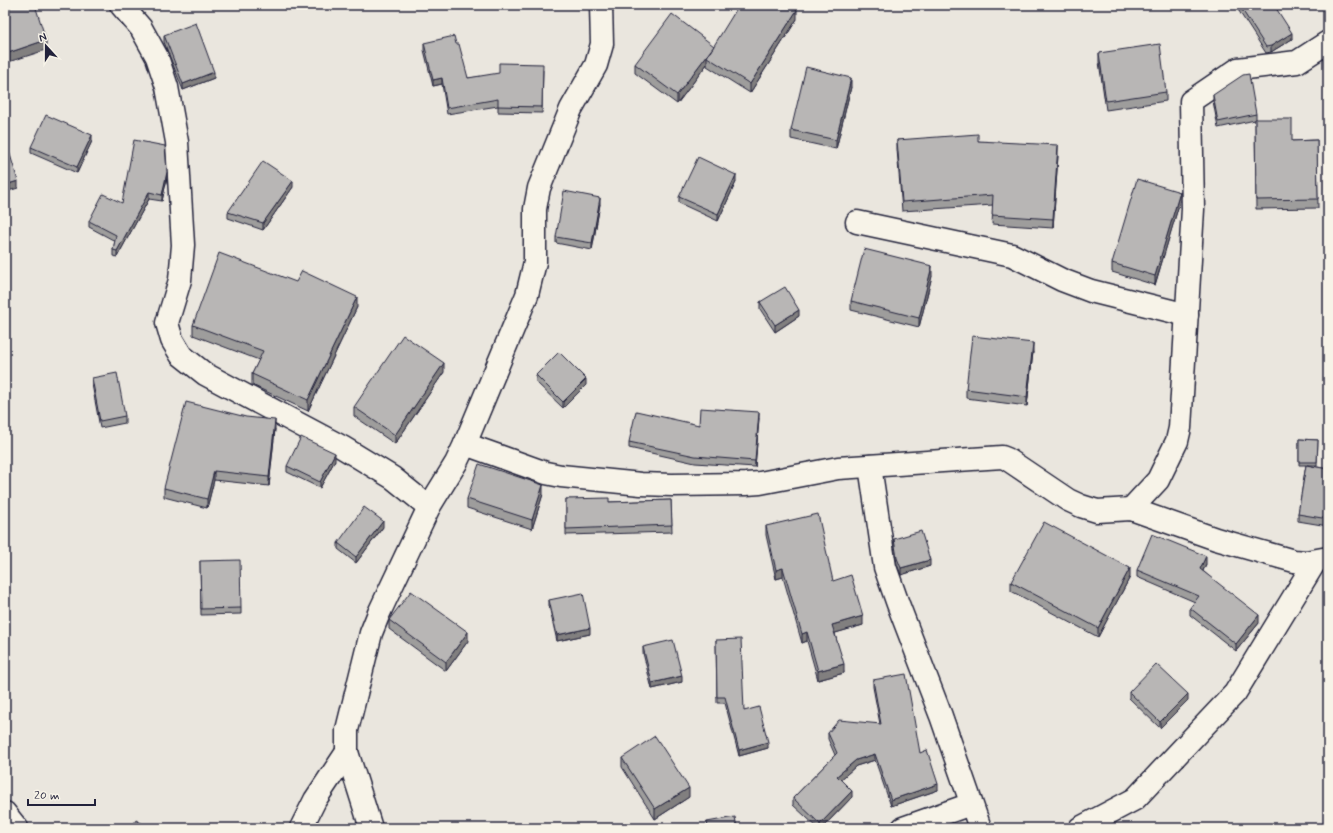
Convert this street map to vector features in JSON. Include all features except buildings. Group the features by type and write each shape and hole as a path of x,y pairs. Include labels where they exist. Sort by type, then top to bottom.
{"street":[{"path":"121,5 140,28 157,57 167,88 177,142 183,245 180,280 167,323 172,340 181,355 205,374 342,447 393,478 429,507"},
{"path":"371,828 347,752 346,730 371,633 429,507 466,444 527,295 535,262 535,208 539,188 571,109 596,65 602,44 601,5"},
{"path":"1131,509 1158,480 1177,441 1180,428 1193,209 1191,101 1238,69 1297,62 1328,42"},
{"path":"857,222 1012,255 1062,280 1091,291 1187,315"},
{"path":"466,444 546,473 561,476 641,484 760,483 824,470 1002,457 1068,500 1081,506 1097,511 1131,509 1223,541 1294,561 1306,562 1322,560"},
{"path":"870,466 885,567 943,722 980,828"},
{"path":"1080,828 1135,799 1235,693 1322,560"},
{"path":"301,828 314,800 347,752"},
{"path":"903,828 971,804"},
{"path":"5,813 17,828"}]}
